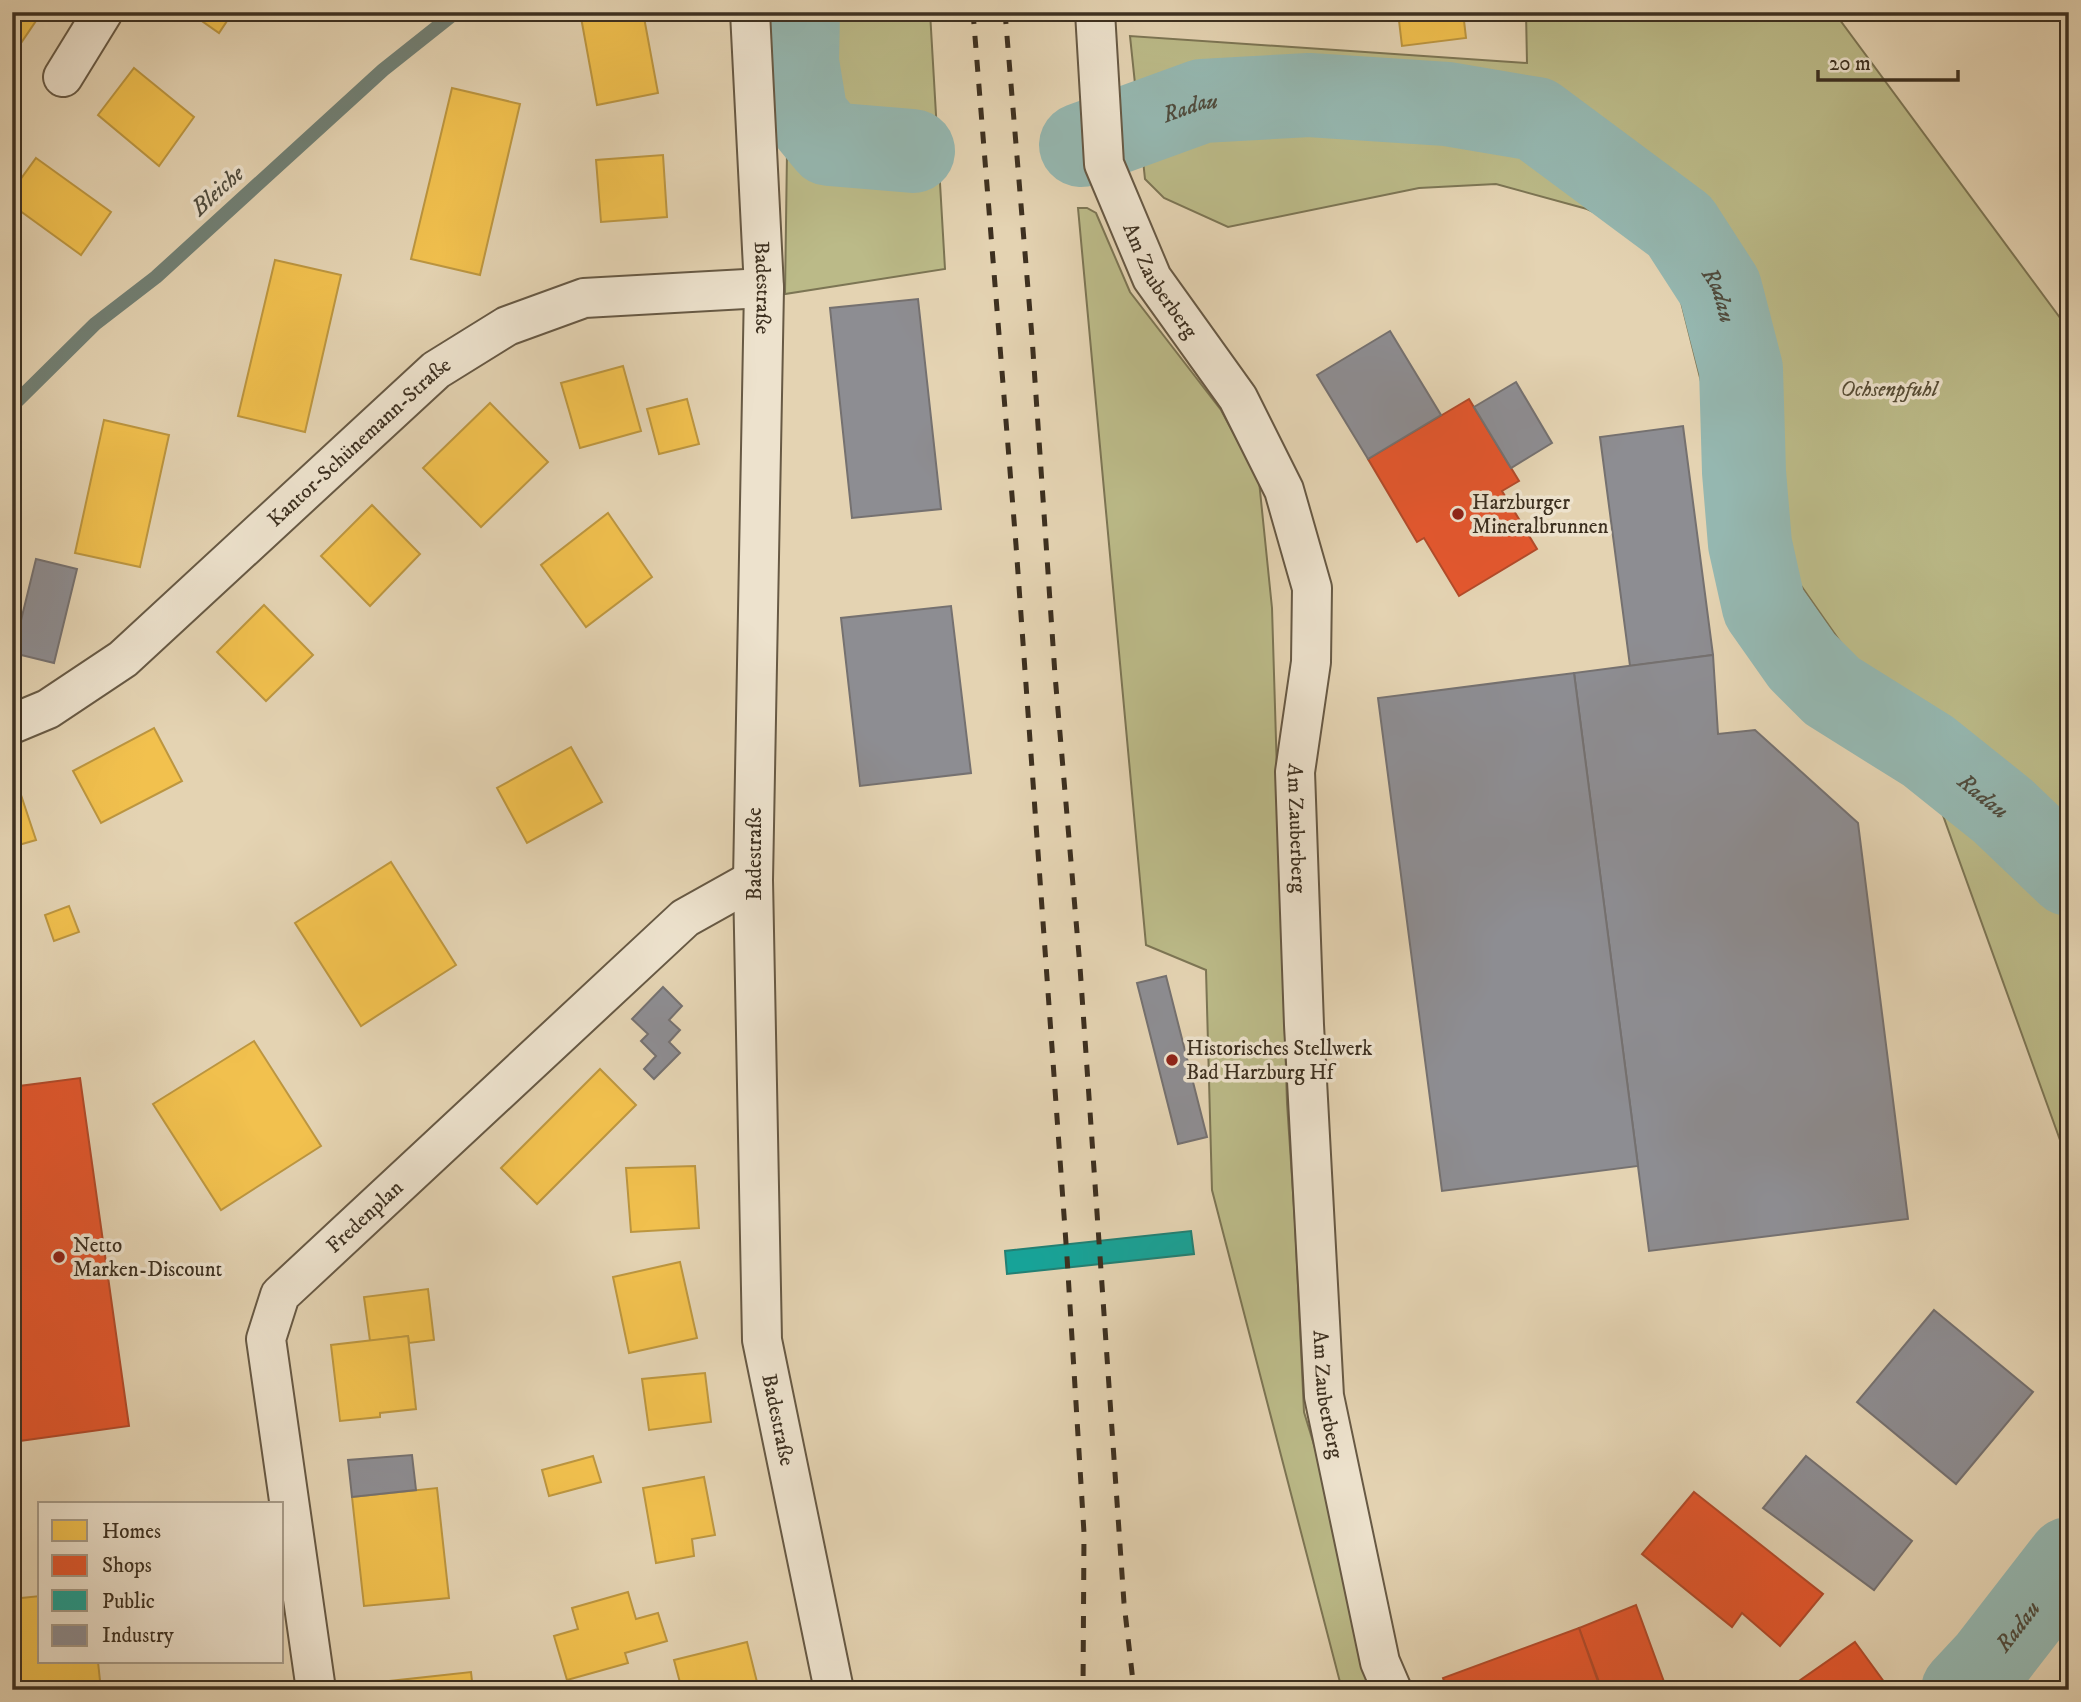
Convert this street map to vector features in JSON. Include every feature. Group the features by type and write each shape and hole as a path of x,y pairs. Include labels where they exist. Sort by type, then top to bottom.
{"street":[{"path":"63,77 103,12"},
{"name":"Badestraße","path":"750,12 764,288 753,880 762,1340 834,1690"},
{"name":"Am Zauberberg","path":"1095,12 1104,164 1152,278 1238,398 1284,490 1312,588 1311,662 1295,772 1304,1025 1324,1396 1380,1662 1392,1690"},
{"name":"Kantor-Schünemann-Straße","path":"12,724 48,709 122,659 436,370 507,326 584,298 764,288"},
{"name":"Fredenplan","path":"316,1690 266,1339 280,1295 685,918 753,880"}],"green space":[{"path":"789,12 930,12 945,269 785,294"},
{"name":"Ochsenpfuhl","path":"1526,12 1834,12 2069,330 2069,1165 1923,760 1725,477 1674,274 1635,231 1587,209 1496,184 1419,188 1228,227 1164,198 1145,179 1130,36 1527,63"},
{"path":"1078,208 1087,208 1096,213 1130,292 1221,410 1259,481 1272,608 1287,1103 1304,1412 1389,1690 1343,1690 1341,1686 1212,1190 1206,970 1146,945"}],"building: Homes":[{"path":"12,12 42,12 21,43 12,37"},
{"path":"189,12 233,12 219,33"},
{"path":"580,12 643,12 658,93 597,105"},
{"path":"1398,12 1463,12 1466,38 1402,46"},
{"path":"134,68 194,117 159,166 98,115"},
{"path":"452,88 520,104 480,275 411,259"},
{"path":"663,155 667,217 601,222 596,160"},
{"path":"36,158 111,212 81,255 12,205 12,191"},
{"path":"275,260 341,275 305,432 238,416"},
{"path":"623,366 641,431 580,448 561,383"},
{"path":"687,399 699,444 659,454 647,409"},
{"path":"490,403 548,462 481,527 423,468"},
{"path":"104,420 169,435 140,567 75,553"},
{"path":"372,505 420,554 370,606 321,556"},
{"path":"608,513 652,577 586,627 541,565"},
{"path":"264,605 313,655 266,701 217,652"},
{"path":"154,728 182,781 101,823 73,771"},
{"path":"571,747 602,802 527,843 497,788"},
{"path":"16,780 36,840 12,847 12,781"},
{"path":"391,862 456,965 361,1026 295,923"},
{"path":"69,906 79,932 54,941 45,915"},
{"path":"254,1041 321,1146 221,1210 153,1104"},
{"path":"600,1069 636,1105 537,1204 501,1168"},
{"path":"695,1166 699,1228 631,1232 626,1168"},
{"path":"680,1262 697,1338 629,1353 613,1277"},
{"path":"428,1289 434,1340 409,1343 408,1336 370,1341 364,1297"},
{"path":"408,1336 416,1409 380,1413 380,1417 340,1421 331,1345"},
{"path":"705,1373 711,1422 649,1430 642,1379"},
{"path":"593,1456 601,1482 549,1496 542,1470"},
{"path":"704,1477 715,1535 692,1539 694,1556 656,1563 643,1488"},
{"path":"437,1488 449,1598 364,1606 352,1497"},
{"path":"628,1592 636,1619 658,1613 667,1641 625,1653 628,1663 567,1680 554,1636 578,1629 572,1608"},
{"path":"38,1596 38,1664 98,1664 101,1690 16,1690 12,1661 12,1599"},
{"path":"747,1642 759,1690 682,1690 674,1660"},
{"path":"471,1672 473,1690 391,1690 390,1681"}],"building: Shops":[{"name":"Harzburger Mineralbrunnen","path":"1469,399 1519,481 1502,491 1537,549 1459,596 1424,538 1417,542 1368,459"},
{"name":"Netto Marken-Discount","path":"80,1078 129,1426 12,1442 12,1087"},
{"path":"1694,1492 1823,1594 1780,1646 1742,1613 1732,1627 1642,1554"},
{"path":"1636,1605 1667,1690 1602,1690 1579,1628"},
{"path":"1579,1628 1601,1690 1447,1690 1443,1678"},
{"path":"1855,1642 1890,1690 1786,1690"}],"building: Public":[{"path":"1191,1231 1194,1254 1007,1274 1005,1251"}],"building: Industry":[{"path":"918,299 941,509 852,518 830,308"},
{"path":"1390,331 1441,415 1368,459 1317,375"},
{"path":"1516,382 1552,443 1511,468 1474,407"},
{"path":"1683,426 1713,655 1630,666 1600,437"},
{"path":"36,559 77,569 54,663 13,653"},
{"path":"951,606 971,773 860,786 841,618"},
{"path":"1713,655 1718,734 1755,730 1858,823 1908,1219 1649,1251 1574,673"},
{"path":"1574,673 1638,1166 1442,1191 1378,698"},
{"name":"Historisches Stellwerk Bad Harzburg Hf","path":"1166,976 1207,1137 1178,1144 1137,983"},
{"path":"663,987 682,1006 669,1020 680,1030 669,1042 680,1053 654,1079 644,1069 656,1056 641,1041 648,1034 632,1019"},
{"path":"1934,1310 2033,1392 1956,1484 1857,1402"},
{"path":"412,1455 416,1490 352,1497 348,1460"},
{"path":"1806,1456 1912,1541 1874,1590 1763,1508"}],"waterway":[{"name":"Bleiche","path":"12,406 95,324 156,277 383,70 456,12"},
{"name":"Radau","path":"798,12 797,62 806,116 829,144 913,151"},
{"name":"Radau","path":"1081,145 1202,101 1309,95 1447,104 1536,119 1680,226 1720,288 1741,369 1744,472 1750,544 1764,607 1802,661 1832,691 1928,751 2003,811 2069,874"},
{"name":"Radau","path":"1963,1690 1990,1661 2069,1559"}],"railway":[{"path":"973,12 1016,545 1067,1257 1084,1533 1083,1690"},
{"path":"1005,12 1080,967 1124,1603 1134,1690"}],"place":[{"name":"Harzburger Mineralbrunnen","path":"1458,514"},
{"name":"Historisches Stellwerk Bad Harzburg Hf","path":"1172,1060"},
{"name":"Netto Marken-Discount","path":"59,1257"}]}
